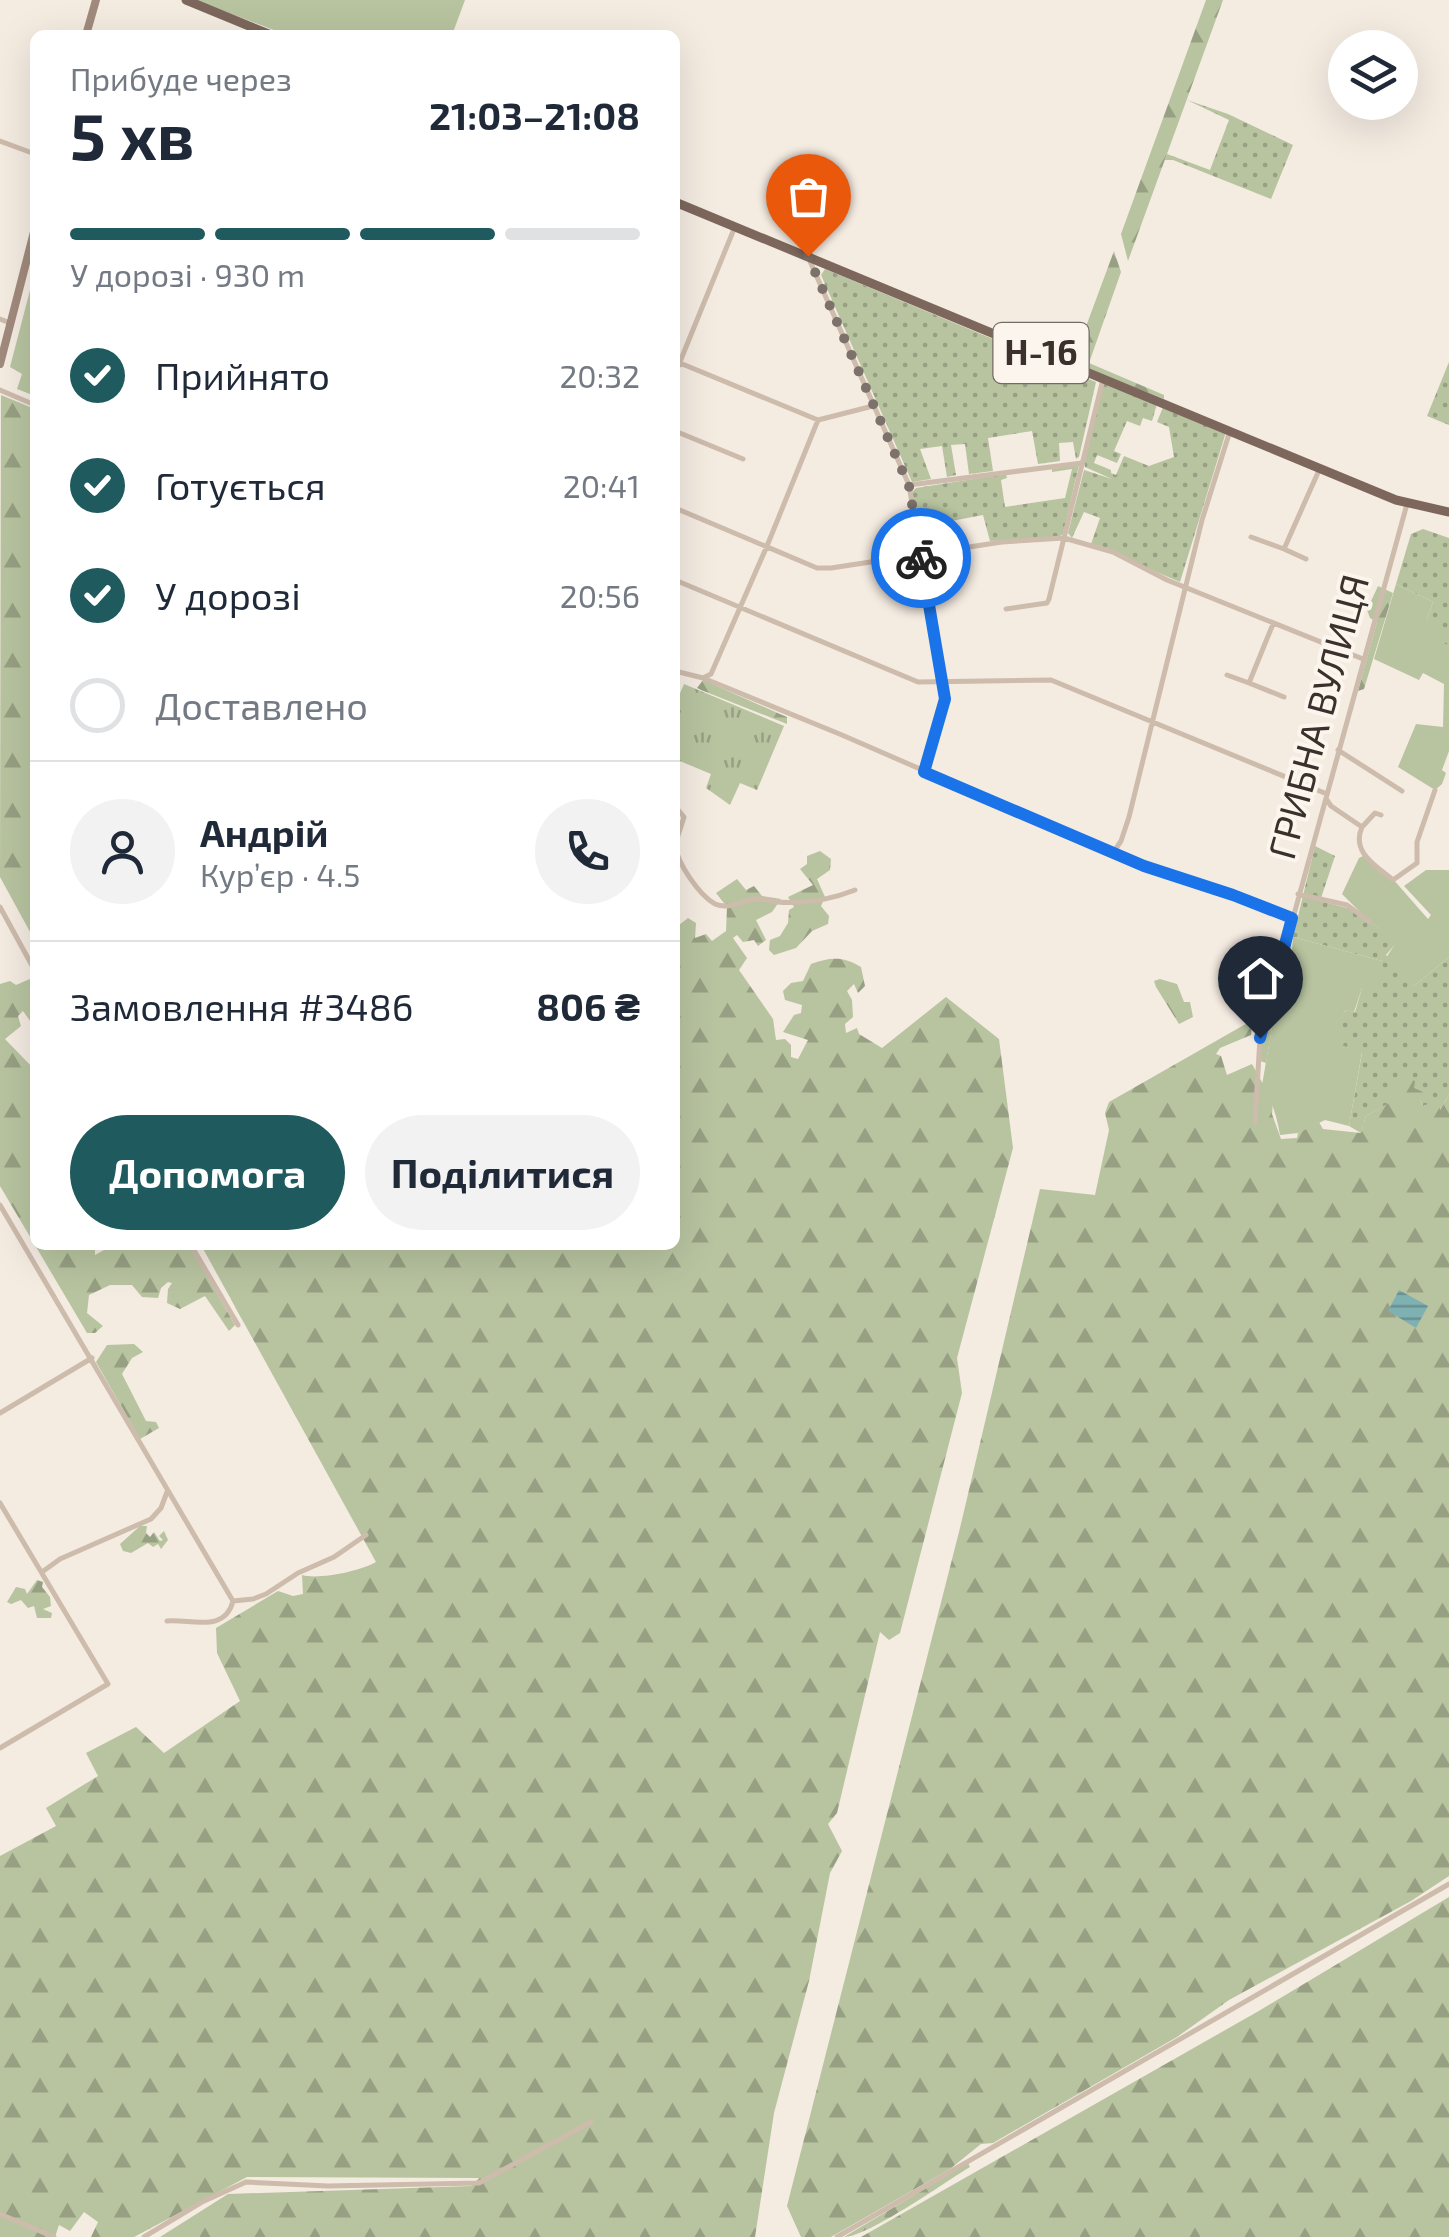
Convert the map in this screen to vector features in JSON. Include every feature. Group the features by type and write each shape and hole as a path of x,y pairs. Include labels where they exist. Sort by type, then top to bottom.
{"main road":[{"path":"186,0 260,30"},
{"name":"Н-16","path":"680,204 1407,504 1449,512"}],"street":[{"path":"87,30 96,0"},
{"path":"0,141 30,152"},
{"path":"680,355 735,227"},
{"path":"0,364 30,247"},
{"path":"808,256 909,486 944,705 924,772"},
{"path":"0,319 10,323"},
{"path":"680,363 818,420 874,406"},
{"path":"1006,609 1047,602 1103,379"},
{"path":"0,390 30,403"},
{"path":"703,678 710,674 741,607 818,420"},
{"path":"1112,853 1121,841 1129,817 1185,586 1230,431"},
{"path":"680,434 743,458"},
{"path":"909,486 1082,463"},
{"path":"1284,549 1320,468"},
{"name":"ГРИБНА ВУЛИЦЯ","path":"1255,1122 1260,1038 1298,894 1327,808 1326,795 1407,504"},
{"path":"680,510 817,568 1002,542 1064,538 1113,552 1138,567 1363,659"},
{"path":"1251,537 1306,559"},
{"path":"680,582 909,678 940,682 1048,679 1326,795"},
{"path":"1249,684 1273,624"},
{"path":"680,672 703,678 1112,853 1292,918"},
{"path":"1226,674 1284,697"},
{"path":"1338,750 1402,791"},
{"path":"1382,814 1375,813 1362,827 1357,841 1359,849 1394,880 1417,863 1417,842 1435,790"},
{"path":"1327,808 1362,827"},
{"path":"680,861 706,897 717,905 757,898 780,902 828,901 855,890"},
{"path":"1298,894 1351,906 1370,922"},
{"path":"0,907 30,962"},
{"path":"0,1205 233,1601"},
{"path":"194,1250 238,1325"},
{"path":"0,1413 92,1358"},
{"path":"41,1572 60,1559 150,1518 161,1508 168,1489"},
{"path":"0,1504 108,1684 0,1748"},
{"path":"233,1601 253,1600 266,1594 366,1536"},
{"path":"168,1620 210,1624 226,1616 233,1601"},
{"path":"836,2237 1449,1884"},
{"path":"144,2237 246,2182 328,2186 479,2184 591,2122"},
{"path":"0,2214 54,2237"}],"green space":[{"path":"195,0 465,0 454,30 274,30"},
{"path":"1206,0 1223,0 1128,261 1121,234"},
{"path":"1187,100 1228,114 1293,145 1271,199 1165,160 1167,154 1210,170 1229,120"},
{"path":"1114,251 1121,272 1089,363 1164,395 1164,399 1022,343 1027,336 1075,356"},
{"path":"825,269 1096,382 1079,457 1076,459 1073,442 1059,443 1060,461 1038,464 1032,431 988,438 993,471 969,474 965,444 951,445 956,475 947,477 942,446 920,449 931,479 912,482 821,275"},
{"path":"30,290 30,394 17,389 22,374 10,367"},
{"path":"1449,362 1449,425 1427,416"},
{"path":"1104,383 1157,404 1152,421 1143,418 1140,426 1127,421 1114,451 1121,454 1117,463 1097,455 1094,463 1111,473 1116,475 1124,456 1149,466 1174,457 1169,427 1157,422 1163,407 1226,432 1180,582 1091,544 1100,518 1084,512 1072,538 1068,533 1084,470 1112,479 1084,463"},
{"path":"1,395 30,407 30,932 0,877"},
{"path":"1079,465 1063,534 1057,538 990,541 983,515 946,522 950,548 927,551 923,545 912,492 916,488 1006,474 1007,478 1001,480 1005,507 1065,498 1072,469 1052,469"},
{"path":"1423,529 1449,538 1449,646 1439,641 1427,619 1433,602 1396,584 1411,534"},
{"path":"1396,584 1433,602 1427,619 1444,629 1440,641 1449,646 1449,751 1442,770 1446,773 1435,790 1398,767 1416,724 1443,727 1444,684 1423,673 1419,680 1374,659"},
{"path":"1378,586 1393,593 1364,689 1358,691 1377,622 1367,610"},
{"path":"703,680 787,717 787,724 697,688"},
{"path":"684,684 784,726 757,790 740,783 730,805 706,788 711,774 680,761 680,693"},
{"path":"1315,846 1335,856 1320,901 1351,909 1398,941 1386,955 1414,986 1449,957 1449,1095 1439,1111 1430,1104 1423,1106 1420,1100 1390,1103 1366,1116 1361,1133 1349,1126 1362,1053 1343,1046 1339,1027 1345,1010 1355,1012 1362,988 1382,961 1293,937"},
{"path":"820,851 831,859 830,870 817,879 825,897 821,906 829,916 828,924 812,931 796,948 774,955 769,950 770,940 780,936 788,923 789,910 794,907 788,897 813,885 800,869 807,864 807,856"},
{"path":"1365,855 1392,878 1428,919 1431,915 1404,886 1426,870 1449,870 1449,957 1414,986 1384,961 1397,941 1370,922 1342,894 1359,858"},
{"path":"737,879 746,890 754,886 762,896 781,899 772,912 756,920 766,940 758,946 754,940 743,942 737,935 733,938 747,958 739,970 773,1019 776,1040 785,1039 791,1045 791,1057 798,1059 808,1040 783,1032 794,1015 801,1013 802,1005 785,1000 783,991 791,983 803,981 811,964 836,959 861,967 865,986 858,993 854,984 847,991 853,1017 845,1024 846,1033 857,1028 859,1034 882,1048 946,997 999,1039 1013,1148 957,1358 962,1393 900,1633 889,1640 880,1632 837,1813 828,1824 842,1851 830,1873 809,1981 774,2113 755,2237 160,2237 228,2194 471,2186 479,2178 247,2177 134,2237 91,2237 98,2222 84,2212 70,2231 59,2225 55,2237 0,2237 0,1856 56,1826 46,1808 98,1776 86,1753 136,1727 164,1753 240,1701 217,1653 216,1628 278,1591 293,1596 303,1594 302,1575 339,1574 376,1562 204,1250 680,1250 680,924 688,918 696,923 695,938 706,934 712,941 726,931 727,907 716,893"},
{"path":"1293,937 1382,961 1375,991 1362,988 1354,1012 1345,1010 1340,1027 1347,1030 1343,1046 1362,1052 1349,1126 1325,1120 1298,1133 1280,1135 1274,1109 1262,1085 1274,1016 1291,966"},
{"path":"1291,961 1279,1011 1274,1016 1266,1063 1257,1060 1265,1021 1252,1026 1251,1035 1220,1048 1216,1054 1221,1056 1227,1075 1252,1064 1273,1102 1272,1114 1281,1139 1297,1138 1298,1133 1319,1122 1323,1129 1361,1133 1366,1116 1389,1103 1387,1090 1403,1076 1415,1081 1414,1088 1423,1092 1423,1106 1432,1097 1437,1099 1440,1110 1449,1095 1449,1876 1411,1901 1229,2000 1177,2037 993,2143 981,2144 950,2169 831,2237 801,2237 787,2206 960,1528 1040,1189 1095,1195 1109,1130 1105,1113 1109,1102 1265,1013 1262,986 1270,981 1276,983 1281,964"},
{"path":"30,979 30,1021 23,1011 18,1016 21,1026 5,1039 30,1065 30,1237 0,1186 0,984 10,981 16,985"},
{"path":"1154,981 1177,984 1184,1002 1190,1002 1193,1017 1179,1024 1156,987"},
{"path":"38,1250 95,1250 95,1255 104,1250 192,1250 235,1325 229,1331 205,1296 180,1309 167,1303 172,1283 161,1288 158,1298 142,1297 132,1285 110,1285 89,1295 87,1313 103,1326 95,1333 87,1333"},
{"path":"134,1344 143,1352 132,1358 122,1374 146,1421 156,1422 159,1428 140,1439 96,1362 107,1345"},
{"path":"140,1526 147,1526 146,1533 150,1537 154,1532 160,1541 164,1531 168,1540 161,1549 158,1544 153,1547 148,1543 131,1553 123,1551 120,1544"},
{"path":"37,1580 43,1582 42,1587 50,1597 51,1606 43,1609 52,1613 51,1618 37,1618 34,1606 28,1608 21,1600 7,1602 16,1587 25,1589 27,1594"},
{"path":"1449,1897 1449,2237 861,2237 1257,2012"},
{"path":"968,2163 970,2167 907,2208 844,2237"}],"water":[{"path":"1399,1290 1428,1306 1416,1328 1388,1311"}],"way so far":[{"path":"808,256 909,486 921,558"}],"route":[{"path":"921,558 945,699 924,772 1144,866 1292,918 1260,1038"}]}
